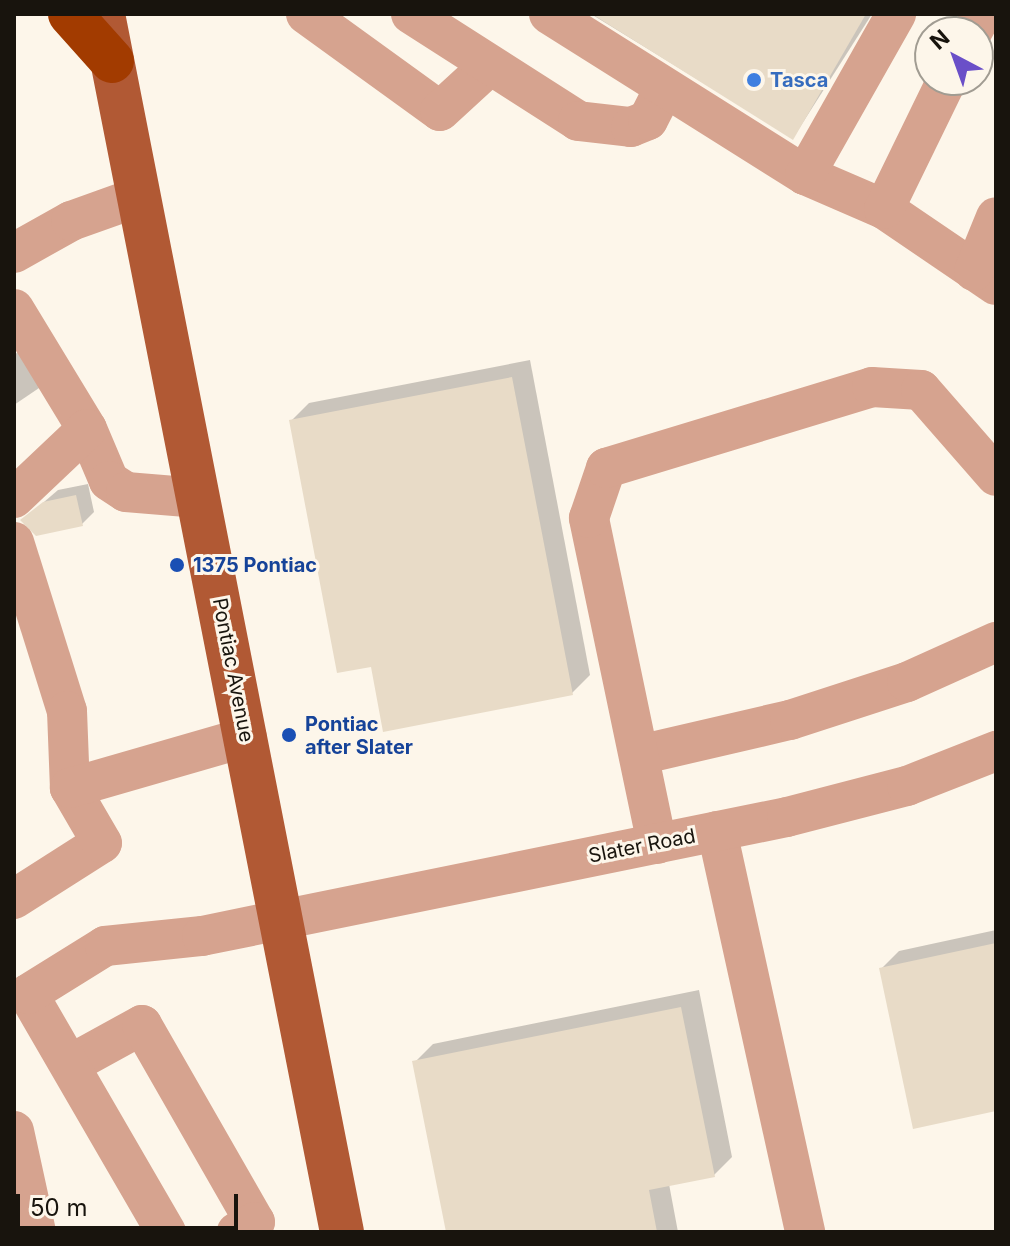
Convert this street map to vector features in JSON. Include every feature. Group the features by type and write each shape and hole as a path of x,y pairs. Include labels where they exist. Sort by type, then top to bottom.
{"highway":[{"path":"70,14 112,61"}],"main road":[{"name":"Pontiac Avenue","path":"103,14 342,1232"}],"street":[{"path":"306,14 440,111 488,67"},
{"path":"411,14 488,67 578,121 631,127 648,120 664,89"},
{"path":"549,14 805,175 884,209 985,278 996,217"},
{"path":"805,175 896,14"},
{"path":"884,209 939,96"},
{"path":"14,253 71,221 138,197"},
{"path":"14,309 87,429 109,481 126,492 199,498"},
{"path":"657,844 589,518 606,468 872,387 921,390 996,476"},
{"path":"14,498 87,429"},
{"path":"14,542 67,711 70,788 102,843 14,899"},
{"path":"639,755 790,720 907,682 996,642"},
{"path":"70,788 247,737"},
{"name":"Slater Road","path":"71,1064 28,994 105,946 281,919 717,831 907,786 996,751"},
{"path":"717,831 805,1232"},
{"path":"166,1232 71,1064 142,1025 255,1222 237,1232"},
{"path":"14,1131 36,1232"}],"building":[{"name":"Tasca","path":"592,14 866,14 793,140"},
{"path":"512,377 573,695 383,732 371,667 337,673 289,420"},
{"path":"76,495 83,526 36,536 20,520 43,502"},
{"path":"996,943 996,1111 913,1129 879,968"},
{"path":"681,1007 715,1177 649,1190 657,1232 446,1232 412,1061"}],"place":[{"name":"Tasca","path":"754,80"},
{"name":"1375 Pontiac","path":"177,565"},
{"name":"Pontiac after Slater","path":"289,735"}]}
